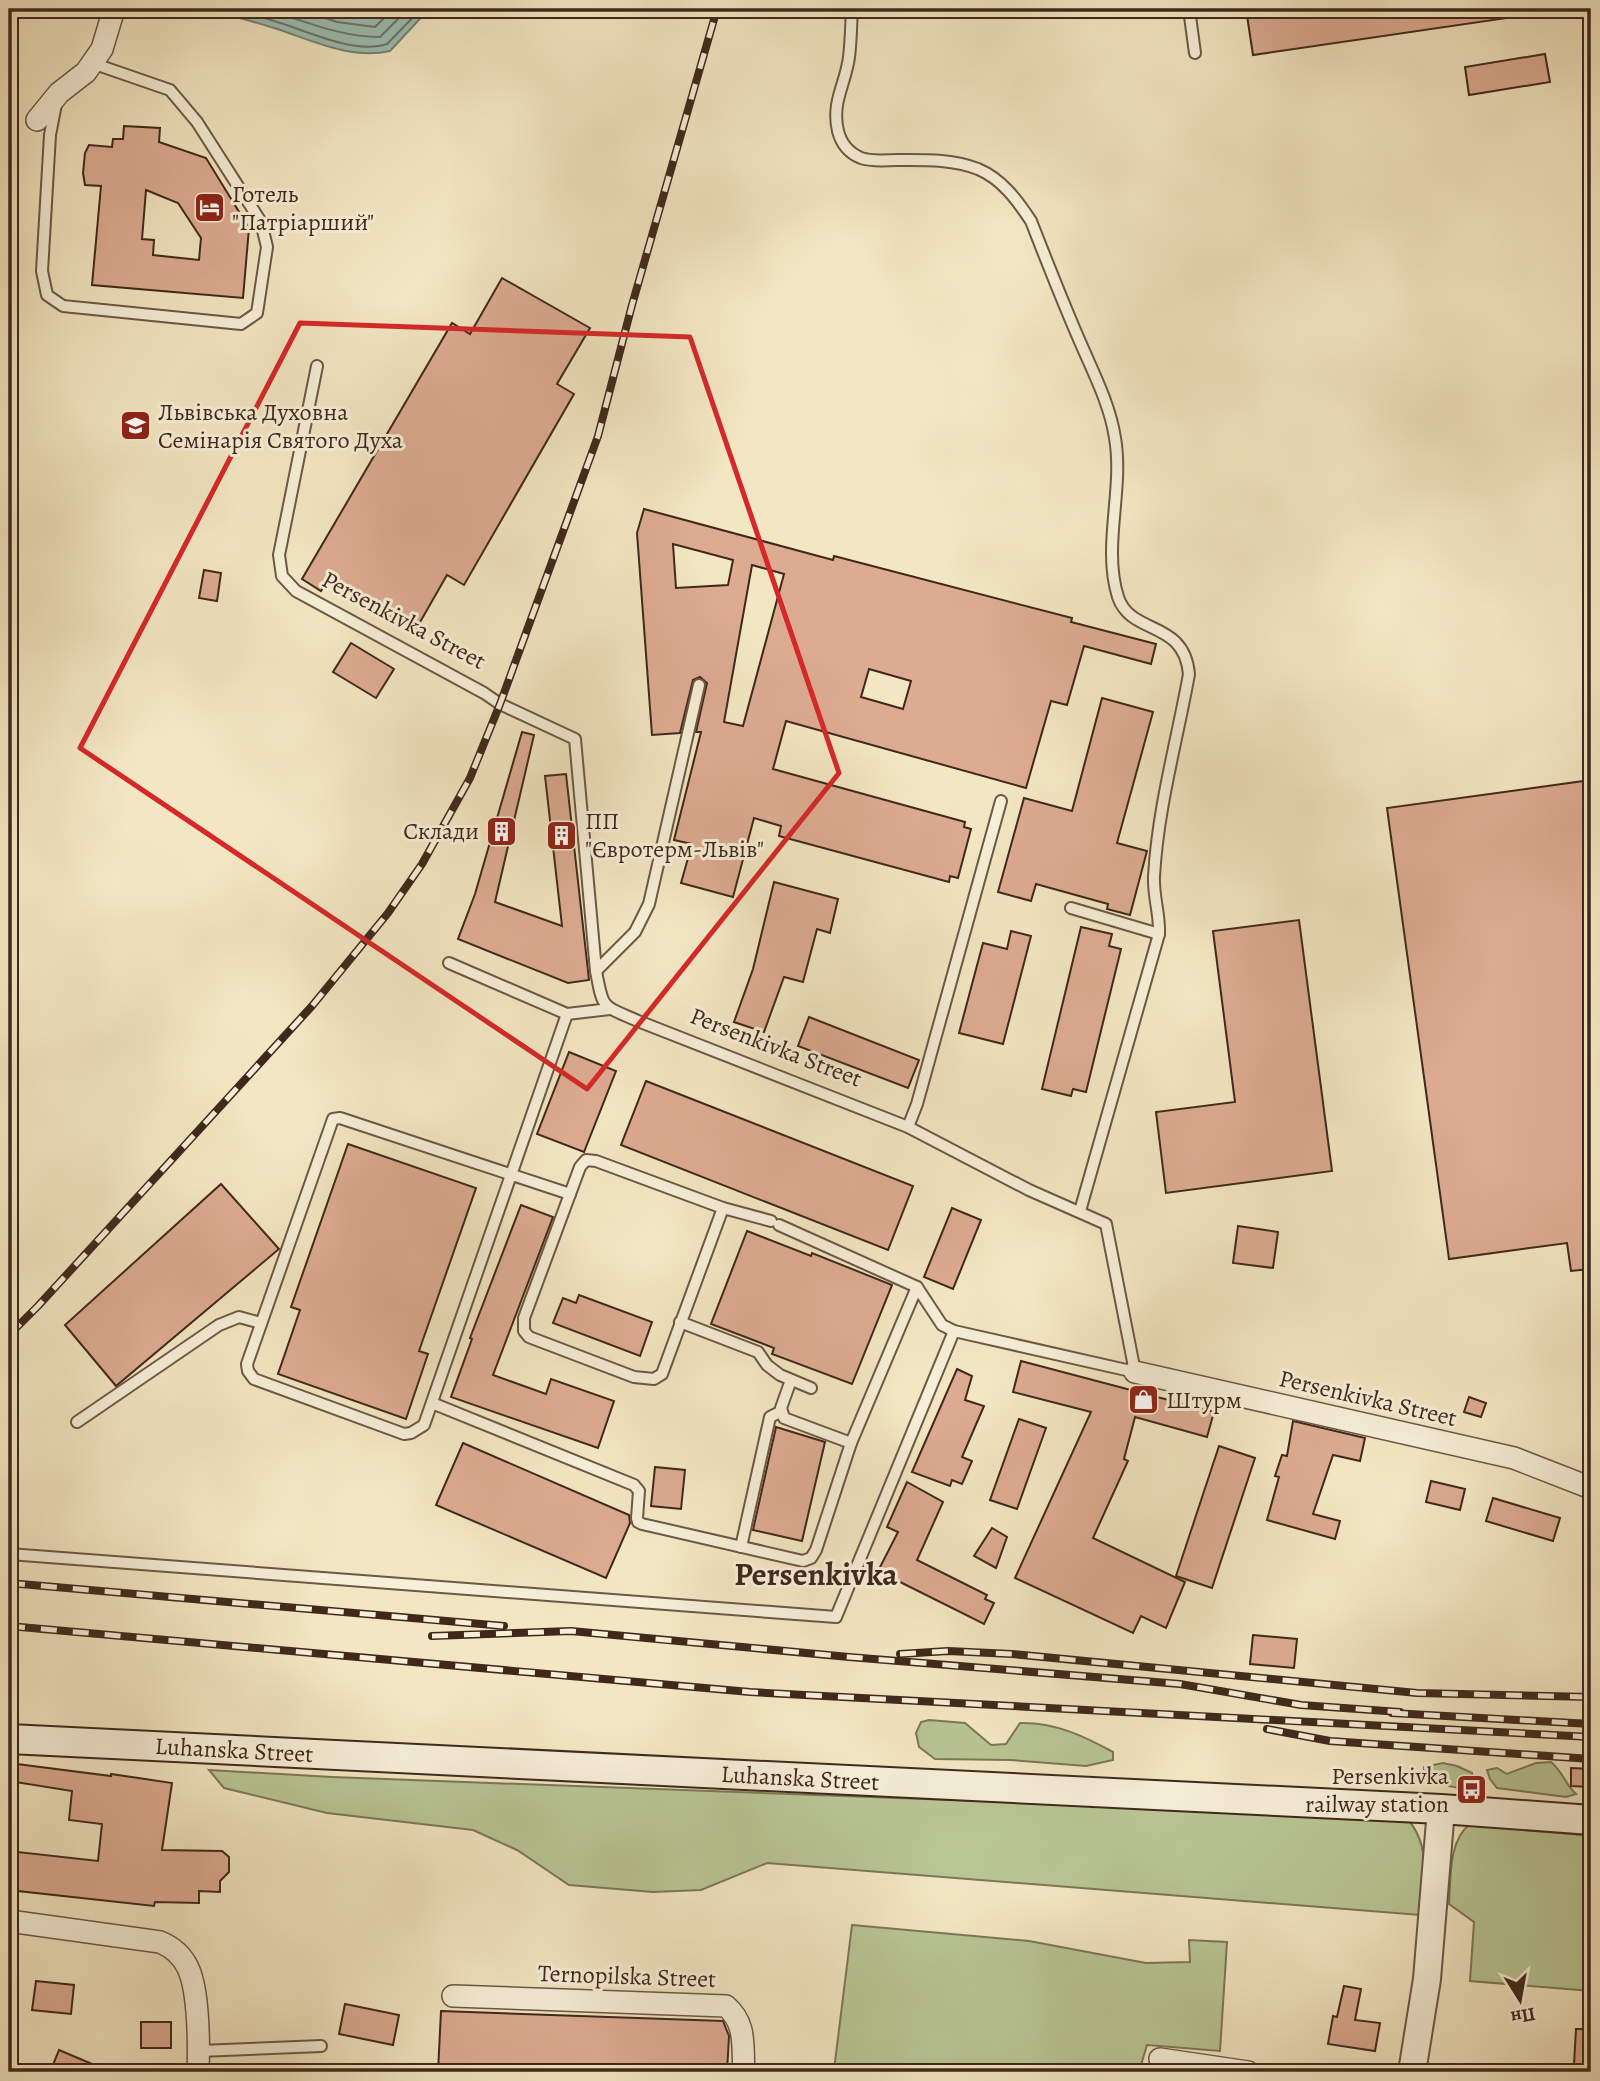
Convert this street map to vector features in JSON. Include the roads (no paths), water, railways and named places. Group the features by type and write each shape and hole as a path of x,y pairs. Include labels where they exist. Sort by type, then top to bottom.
{"main road":[{"name":"Luhanska Street","path":"9,1739 1441,1809 1591,1820"}],"street":[{"path":"37,120 59,93 86,72 102,49 114,9"},
{"name":"Persenkivka Street","path":"1135,1372 1514,1458 1591,1488"},
{"path":"1412,2072 1427,1979 1441,1809"},
{"path":"9,1921 160,1942 169,1946 183,1960 192,1981 199,2051 198,2072"},
{"name":"Ternopilska Street","path":"453,1996 726,2006 741,2024 744,2072"},
{"path":"1160,2059 1248,2072"}],"lane":[{"path":"852,9 849,59 837,105 838,131 842,143 850,152 862,158 961,163 999,181 1016,198 1031,221 1109,413 1118,457 1113,544 1118,597 1131,617 1170,636 1182,650 1188,666 1189,674 1165,789 1157,848 1153,898 1159,934 1080,1211"},
{"path":"1189,9 1195,53"},
{"path":"59,93 50,135 42,271 47,295 63,306 241,324 257,313 267,247 261,222 197,122 170,90 92,63"},
{"name":"Persenkivka Street","path":"317,366 279,555 282,576 296,591 370,633 500,704 575,739 601,1001 610,1009 908,1127 1029,1191 1106,1224 1135,1372"},
{"path":"596,971 635,932 649,904 699,685"},
{"path":"908,1127 918,1104 1001,801"},
{"path":"1070,908 1159,934"},
{"path":"449,963 567,1014 610,1009"},
{"path":"567,1014 512,1175 424,1425 404,1434 254,1379 248,1371 247,1364 333,1119 340,1118 512,1175 570,1194"},
{"path":"723,1208 662,1374 654,1379 634,1377 529,1337 524,1331 524,1318 580,1167 586,1160 596,1161 723,1208 775,1223 917,1287 942,1325 954,1331 1135,1372"},
{"path":"432,1403 634,1485 639,1491 637,1518 642,1524 803,1561 811,1558 852,1443 917,1287"},
{"path":"77,1422 219,1325 239,1317 261,1323"},
{"path":"680,1322 758,1352 767,1366 811,1388"},
{"path":"9,1554 836,1617 954,1331"},
{"path":"741,1547 770,1417 780,1412 791,1380"},
{"path":"780,1412 783,1418 852,1443"},
{"path":"199,2051 321,2046"}],"water":[{"path":"206,9 429,9 390,51 361,53 331,47 266,25"}],"railway":[{"path":"9,1335 312,1006 388,913 422,864 470,778 500,704 598,436 632,305 717,9"},
{"path":"9,1583 504,1626"},
{"path":"9,1626 750,1692 1591,1737"},
{"path":"432,1636 571,1631 1180,1684 1301,1705 1400,1712"},
{"path":"900,1654 948,1651 1012,1654 1417,1693 1591,1697"},
{"path":"1392,1713 1591,1724"},
{"path":"1267,1729 1330,1741 1591,1759"}],"place":[{"name":"Готель \"Патріарший\"","path":"209,208"},
{"name":"Львівська Духовна Семінарія Святого Духа","path":"135,426"},
{"name":"Склади","path":"502,831"},
{"name":"ПП \"Євротерм-Львів\"","path":"562,835"},
{"name":"Штурм","path":"1143,1400"},
{"name":"Persenkivka railway station","path":"1472,1790"}],"district":[{"name":"Persenkivka","path":"816,1574"}]}
